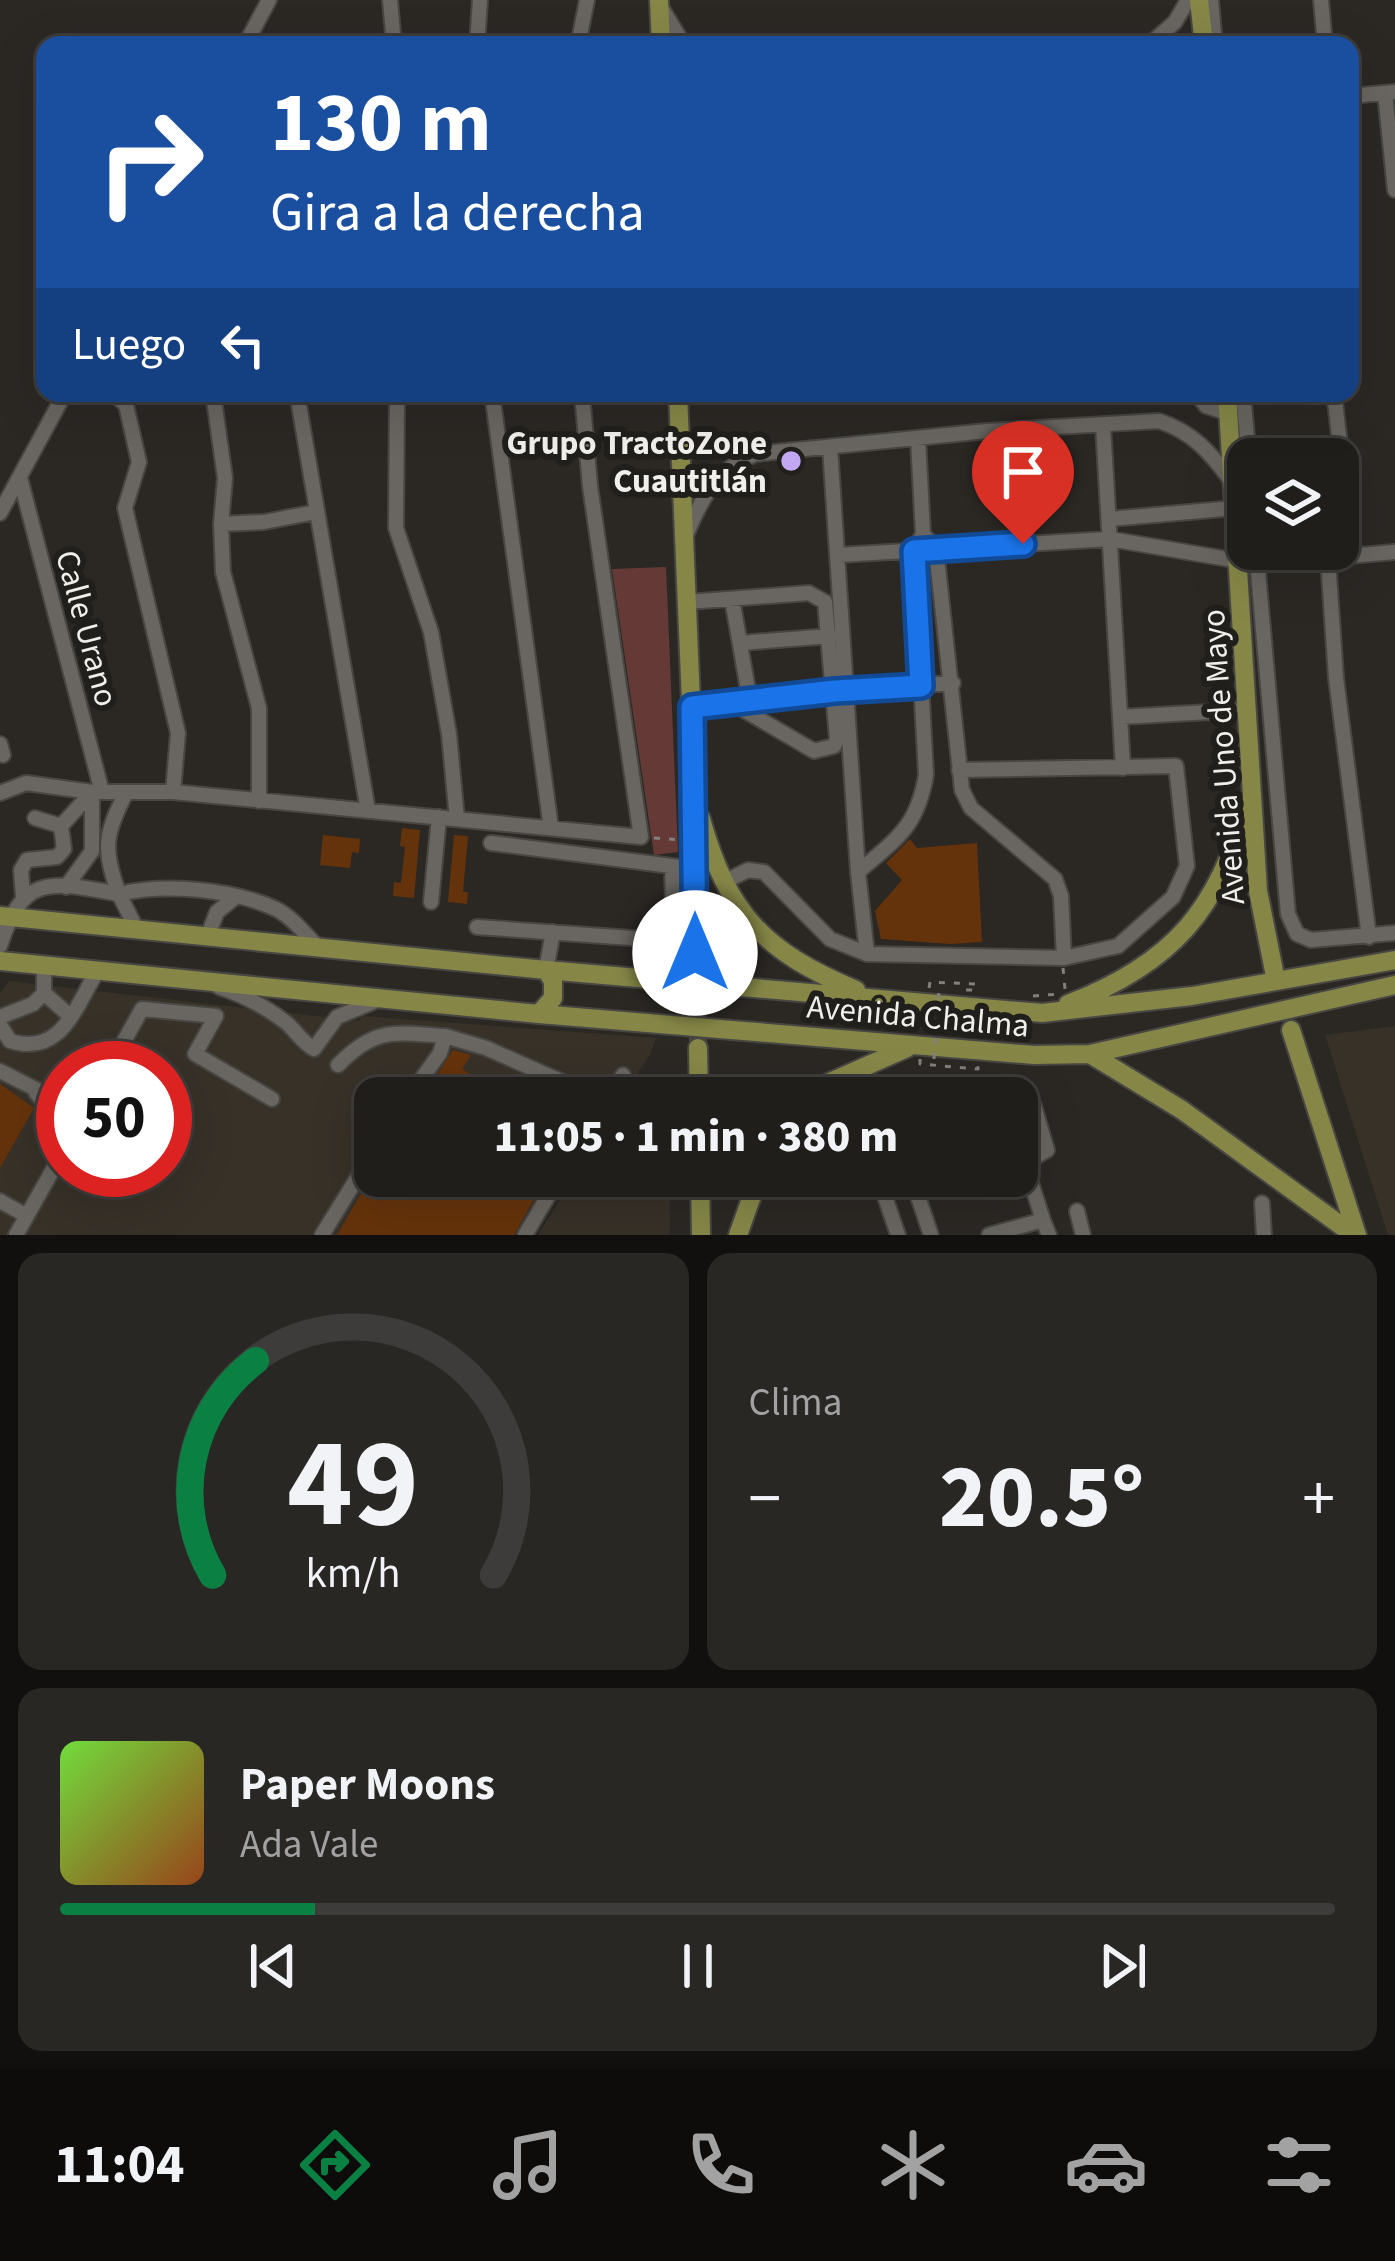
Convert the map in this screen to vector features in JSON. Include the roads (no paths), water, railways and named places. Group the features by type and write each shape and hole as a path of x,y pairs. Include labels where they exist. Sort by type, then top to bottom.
{"main road":[{"path":"659,0 661,36"},
{"path":"1199,0 1203,36"},
{"path":"678,402 695,797 696,949"},
{"name":"Avenida Uno de Mayo","path":"1228,403 1230,438"},
{"name":"Avenida Uno de Mayo","path":"1251,570 1246,710 1258,891 1274,971"},
{"path":"1042,1012 1119,980 1179,940 1223,869 1251,785"},
{"path":"695,797 724,882 765,940 815,971 872,997"},
{"name":"Avenida Chalma","path":"4,916 546,970 1042,1012 1192,996 1395,960"},
{"name":"Avenida Chalma","path":"0,961 539,1014 1034,1055 1090,1054 1395,985"},
{"path":"539,1014 553,998 553,981 546,970"},
{"path":"1291,1030 1356,1235"},
{"path":"839,1077 914,1046"},
{"path":"698,1048 699,1077"},
{"path":"1090,1054 1182,1110 1356,1235"},
{"path":"700,1197 701,1235"},
{"path":"738,1235 752,1197"}],"street":[{"path":"250,36 269,0"},
{"path":"390,0 393,36"},
{"path":"477,36 479,0"},
{"path":"580,36 586,0"},
{"path":"659,0 677,36"},
{"path":"1159,36 1175,22 1187,0"},
{"path":"1210,0 1214,36"},
{"path":"1322,0 1324,36"},
{"path":"1359,95 1390,93 1395,190"},
{"path":"0,513 60,402"},
{"path":"123,402 139,462 125,508 178,733 173,793"},
{"path":"214,402 225,478 224,572 259,708 259,801"},
{"path":"298,402 368,811"},
{"path":"397,402 396,528 431,632 449,734 457,819"},
{"path":"493,402 551,828"},
{"path":"0,793 26,783 97,792 173,793 640,837 590,486 583,402"},
{"path":"1245,402 1247,438"},
{"path":"1335,402 1339,438"},
{"path":"685,537 705,492 733,464 755,454 1159,421 1199,441 1227,476"},
{"path":"1103,424 1123,768"},
{"path":"858,872 920,810 926,776 914,551 922,534 918,438"},
{"path":"830,447 841,690 867,954"},
{"name":"Calle Urano","path":"20,478 97,792 92,851 66,887"},
{"path":"1109,519 1227,509"},
{"path":"221,524 316,512"},
{"path":"922,534 936,550 962,790 971,808 1055,879 1061,896 1064,958"},
{"path":"838,555 1110,539 1227,554"},
{"path":"1359,555 1395,552"},
{"path":"1252,570 1288,914 1297,934 1311,940 1395,933"},
{"path":"1329,570 1336,678 1369,937"},
{"path":"687,602 808,593 825,602 841,690 838,739 827,750 814,751 733,703"},
{"path":"731,599 750,701"},
{"path":"740,644 830,636"},
{"path":"692,707 953,683"},
{"path":"1120,717 1246,710"},
{"path":"724,882 748,869 764,872 830,939 867,954 1064,958 1118,946 1173,897 1187,866 1179,770 1168,765 959,770"},
{"path":"61,826 97,792"},
{"path":"126,793 108,831 106,854 136,928"},
{"path":"35,818 61,826"},
{"path":"431,902 439,818"},
{"path":"23,896 21,870 27,860 57,857 64,849 61,826"},
{"path":"490,843 695,869"},
{"path":"672,867 674,941"},
{"path":"0,946 4,916 23,896 42,886 119,894 162,888 234,898 278,910 317,946"},
{"path":"208,935 217,911 234,898"},
{"path":"477,927 674,941 696,949"},
{"path":"546,970 553,932"},
{"path":"44,965 44,993 0,1021 10,1041 45,1045 70,1016 98,970"},
{"path":"191,978 259,1004 310,1047 346,1011 389,1000"},
{"path":"44,993 70,1016"},
{"path":"124,1041 142,1009 217,1016 195,1054 272,1099"},
{"path":"338,1065 361,1042 377,1034 445,1036 554,1077"},
{"path":"423,1077 440,1053 445,1036"},
{"path":"0,1070 36,1093"},
{"path":"1038,1120 1047,1150 1038,1155"},
{"path":"322,1235 354,1183"},
{"path":"16,1235 38,1197"},
{"path":"525,1235 548,1197"},
{"path":"885,1197 898,1235"},
{"path":"918,1197 931,1235"},
{"path":"1036,1197 1049,1235"},
{"path":"0,1201 27,1216"},
{"path":"1262,1203 1264,1235"},
{"path":"1077,1211 1083,1235"},
{"path":"989,1235 1019,1231 1043,1220"}],"tunnel":[{"path":"695,953 698,1043"}],"place":[{"name":"Grupo TractoZone Cuautitlán","path":"791,461"}]}
